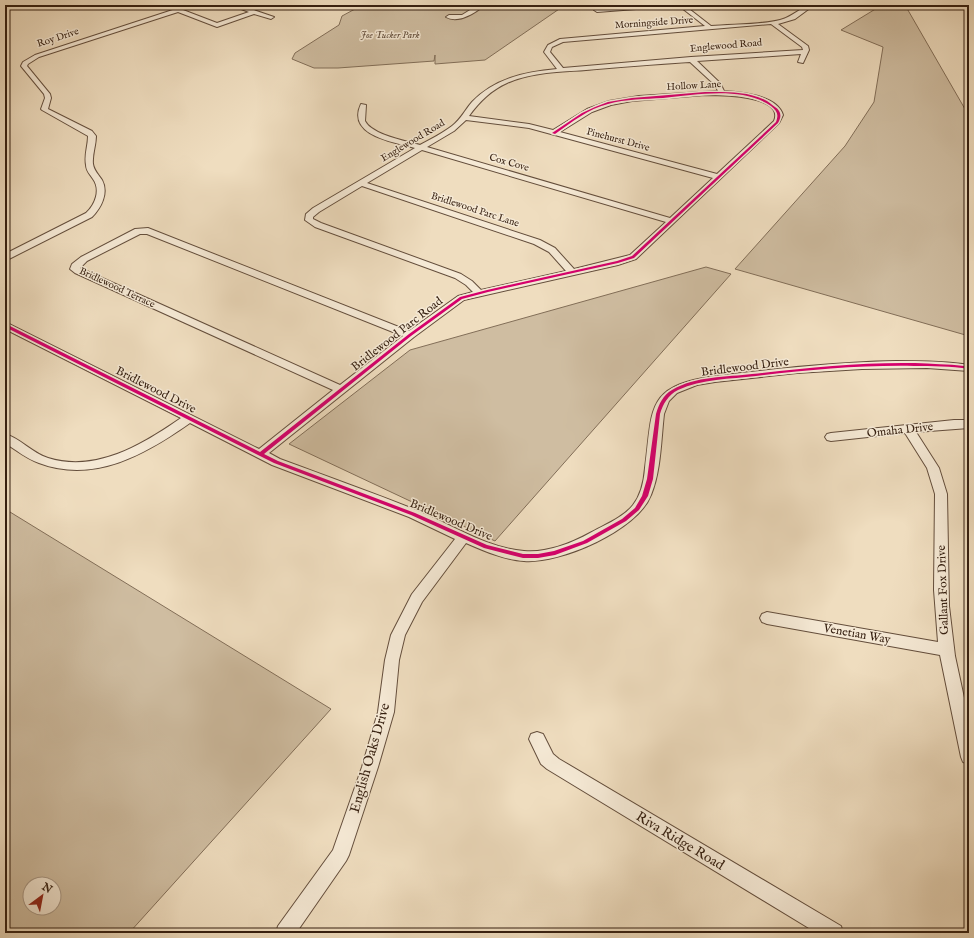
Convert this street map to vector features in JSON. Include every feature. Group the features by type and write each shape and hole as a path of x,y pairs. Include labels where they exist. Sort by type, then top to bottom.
{"street":[{"name":"Roy Drive","path":"5,258 89,215 96,207 100,191 100,183 90,169 89,161 92,136 89,133 45,111 44,109 47,94 25,68 25,64 37,56 193,5"},
{"path":"234,5 271,17"},
{"path":"449,17 463,17 482,5"},
{"path":"597,10 662,5"},
{"path":"681,5 710,28"},
{"name":"Morningside Drive","path":"561,70 547,52 550,46 562,40 773,23 790,20 811,5"},
{"path":"178,10 217,25 254,12"},
{"name":"Englewood Road","path":"479,293 469,283 451,274 318,225 309,220 309,216 448,132 464,118 475,103 503,81 530,73 561,70 691,59 805,52 806,48 804,45 773,23"},
{"path":"801,62 805,52"},
{"path":"691,59 718,84 722,93"},
{"name":"Hollow Lane","path":"554,133 589,111 613,102 722,93 739,94 764,101 775,108 780,115 777,122 672,221"},
{"name":"Cox Cove","path":"363,105 360,119 368,129 380,136 672,221"},
{"name":"Pinehurst Drive","path":"464,118 517,124 719,177"},
{"name":"Bridlewood Parc Lane","path":"362,184 537,242 552,250 572,272"},
{"name":"Bridlewood Parc Road","path":"260,454 410,335 461,298 618,262 633,256 672,221"},
{"name":"Bridlewood Terrace","path":"342,390 78,271 75,269 75,266 84,259 138,231 148,231 410,335"},
{"name":"Bridlewood Drive","path":"5,325 276,462 413,514 463,538 486,547 523,556 538,556 554,553 585,542 624,520 637,509 647,490 654,458 658,414 661,405 671,392 683,387 729,378 832,367 911,364 969,368"},
{"path":"5,438 44,460 64,465 97,464 114,461 134,453 160,438 189,418"},
{"name":"Omaha Drive","path":"831,437 954,424 969,424"},
{"name":"Gallant Fox Drive","path":"908,429 928,459 940,484 941,599 947,650 969,757"},
{"name":"English Oaks Drive","path":"285,933 340,855 370,766 386,712 392,660 398,635 417,598 463,538"},
{"name":"Venetian Way","path":"767,618 947,650"},
{"name":"Riva Ridge Road","path":"537,739 543,753 552,764 834,933"}],"green space":[{"name":"Joe Tucker Park","path":"387,5 565,5 485,60 435,64 435,55 434,61 338,68 314,68 292,59 295,53 339,25 342,16 355,9"},
{"path":"882,5 905,5 969,116 969,336 735,269 845,146 874,102 883,47 841,30"},
{"path":"706,267 731,274 495,541 289,444 410,350"},
{"path":"10,512 331,709 129,933 5,933 5,515"}],"cycle path":[{"path":"260,454 410,335 461,298 618,262 633,257 777,122 779,115 776,109 766,101 753,97 722,93 690,94 632,99 602,105 583,113 554,133"},
{"path":"5,325 276,462 413,514 486,547 523,556 538,556 555,553 585,542 624,520 637,509 645,496 650,479 659,410 667,396 673,391 686,385 715,379 840,367 905,365 953,366 969,368"}]}
